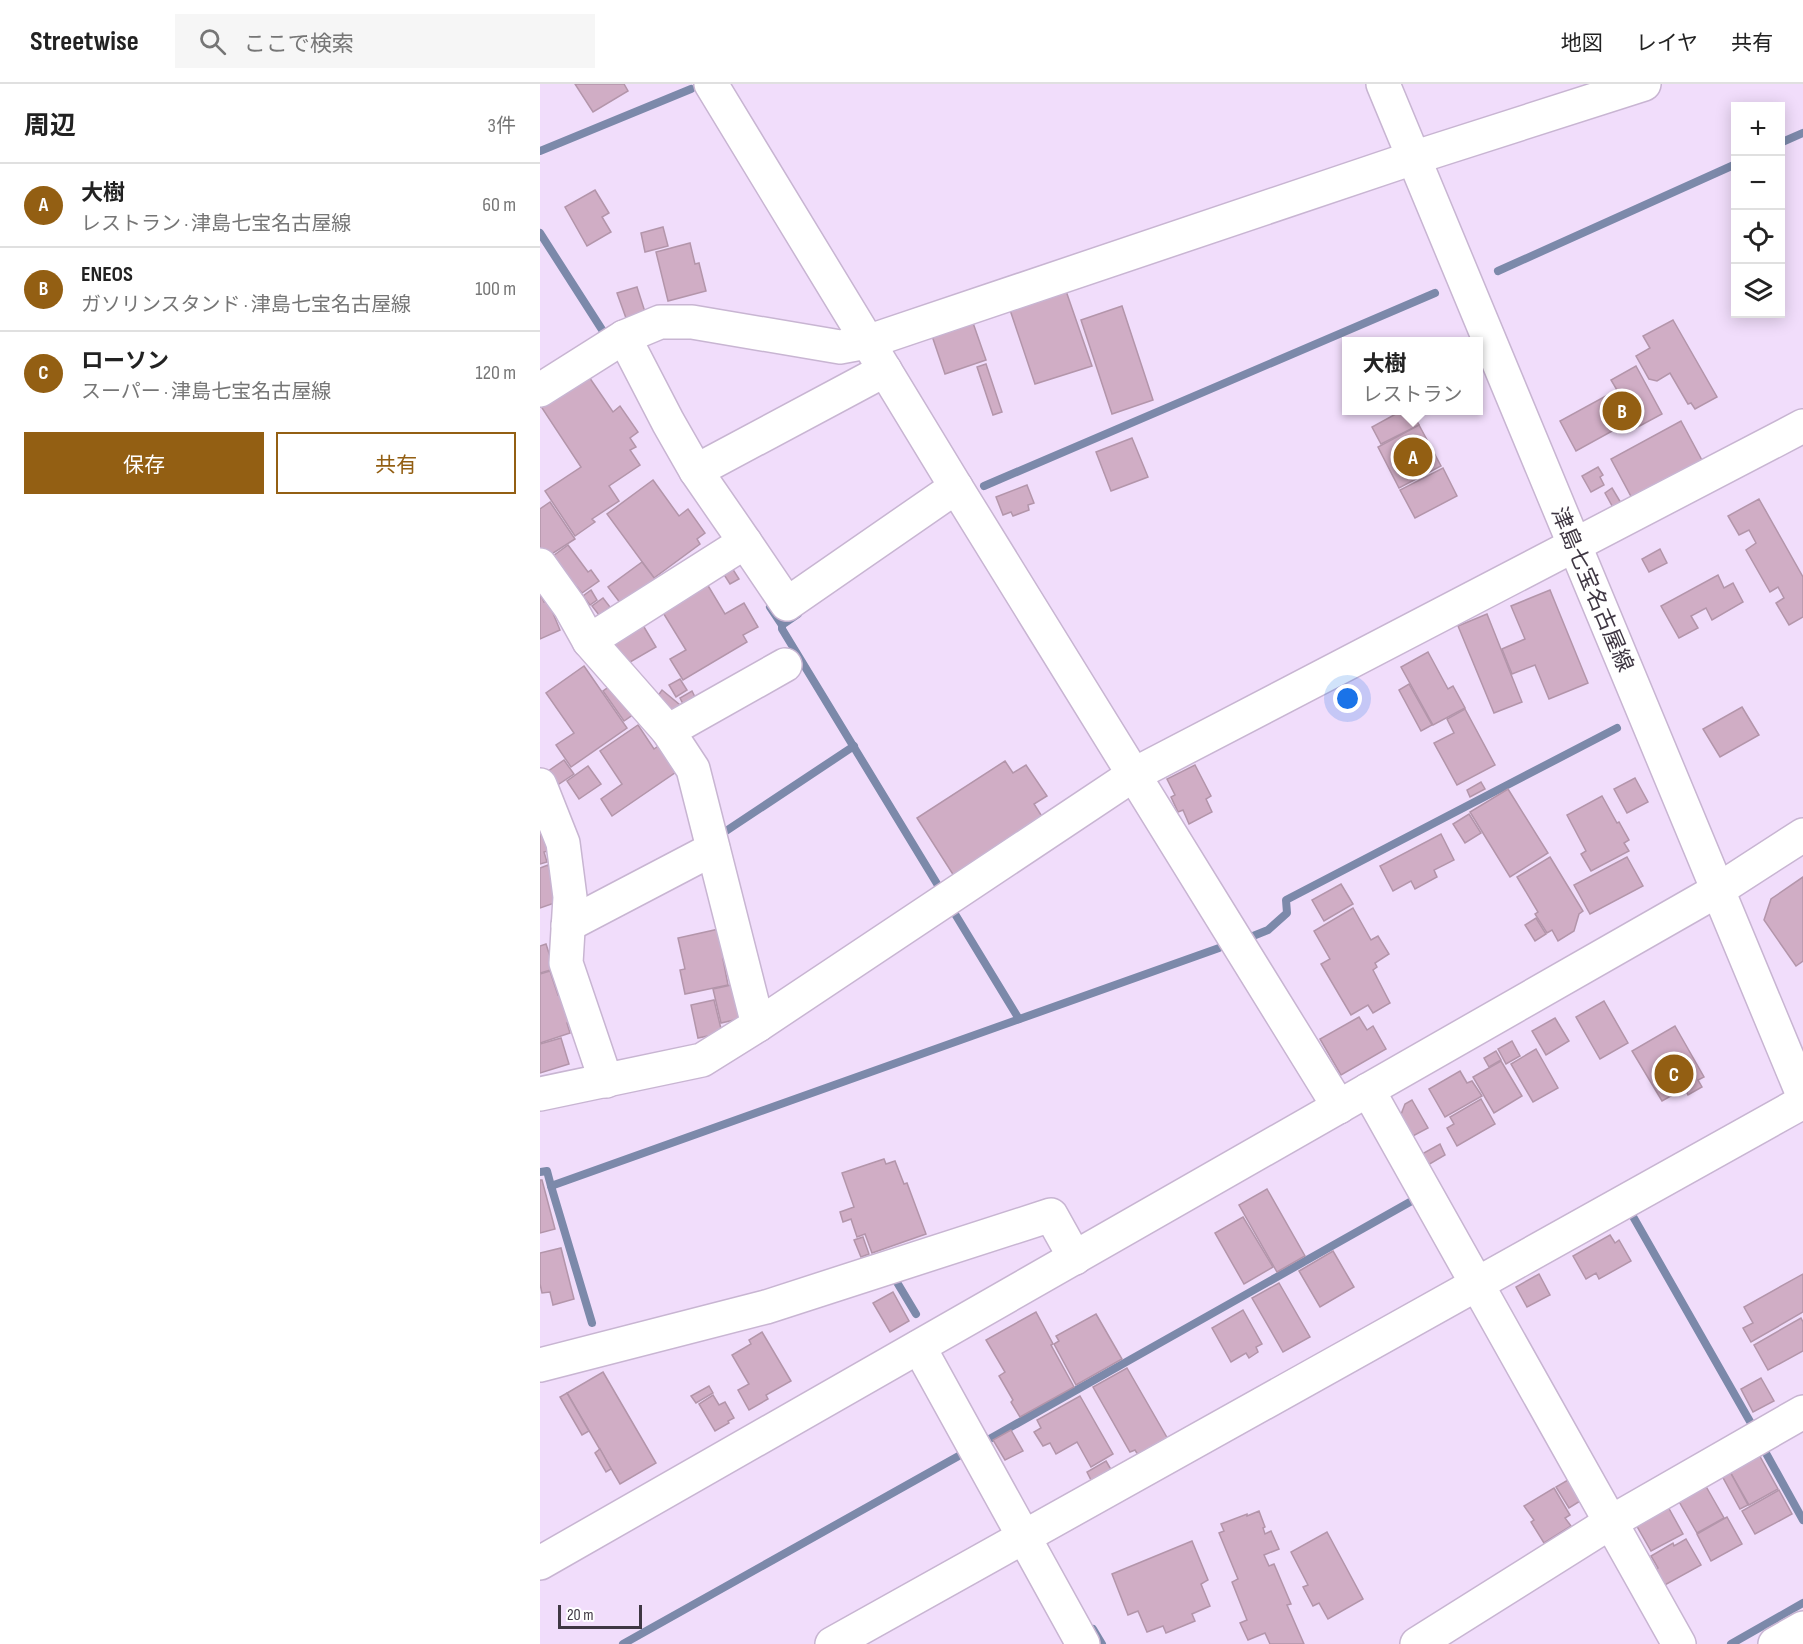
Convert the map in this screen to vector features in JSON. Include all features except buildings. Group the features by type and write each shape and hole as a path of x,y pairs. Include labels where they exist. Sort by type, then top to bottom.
{"street":[{"path":"711,84 956,487 1339,1107"},
{"name":"津島七宝名古屋線","path":"1383,84 1803,1095"},
{"path":"540,390 613,344 660,322 692,322 840,347 867,342 1413,158 1644,84"},
{"path":"613,344 668,422 696,471 787,604 956,487"},
{"path":"696,471 885,370"},
{"path":"540,1094 702,1060 1133,775 1803,426"},
{"path":"589,642 745,542"},
{"path":"540,565 570,607 589,642 668,731 693,769 758,1025"},
{"path":"668,731 785,665"},
{"path":"540,785 563,843 570,897 559,925 566,963 606,1081"},
{"path":"540,1563 1718,890 1803,835"},
{"path":"559,925 713,849"},
{"path":"1368,1090 1679,1644"},
{"path":"832,1644 1803,1102"},
{"path":"540,1365 766,1307 1051,1215 1075,1258"},
{"path":"919,1347 1083,1644"},
{"path":"1417,1644 1611,1522 1803,1412"},
{"path":"1774,1644 1803,1628"}],"waterway":[{"path":"540,151 691,89"},
{"path":"1785,141 1803,133"},
{"path":"1498,271 1731,166"},
{"path":"540,233 608,339"},
{"path":"984,486 1435,293"},
{"path":"770,607 782,625 798,614"},
{"path":"782,625 782,629 939,887"},
{"path":"1253,936 1268,930 1287,913 1286,900 1617,728"},
{"path":"726,831 854,746"},
{"path":"955,914 1019,1019"},
{"path":"592,1323 551,1186 1219,948"},
{"path":"540,1172 547,1171 551,1186"},
{"path":"986,1441 1417,1198"},
{"path":"1624,1216 1631,1213 1752,1425"},
{"path":"892,1274 916,1314"},
{"path":"1762,1446 1803,1520"},
{"path":"623,1644 964,1453"},
{"path":"1731,1644 1803,1603"},
{"path":"1093,1629 1102,1644"}],"place":[{"name":"ENEOS","path":"1622,411"},
{"name":"大樹","path":"1413,457"},
{"name":"ローソン","path":"1674,1074"}]}
